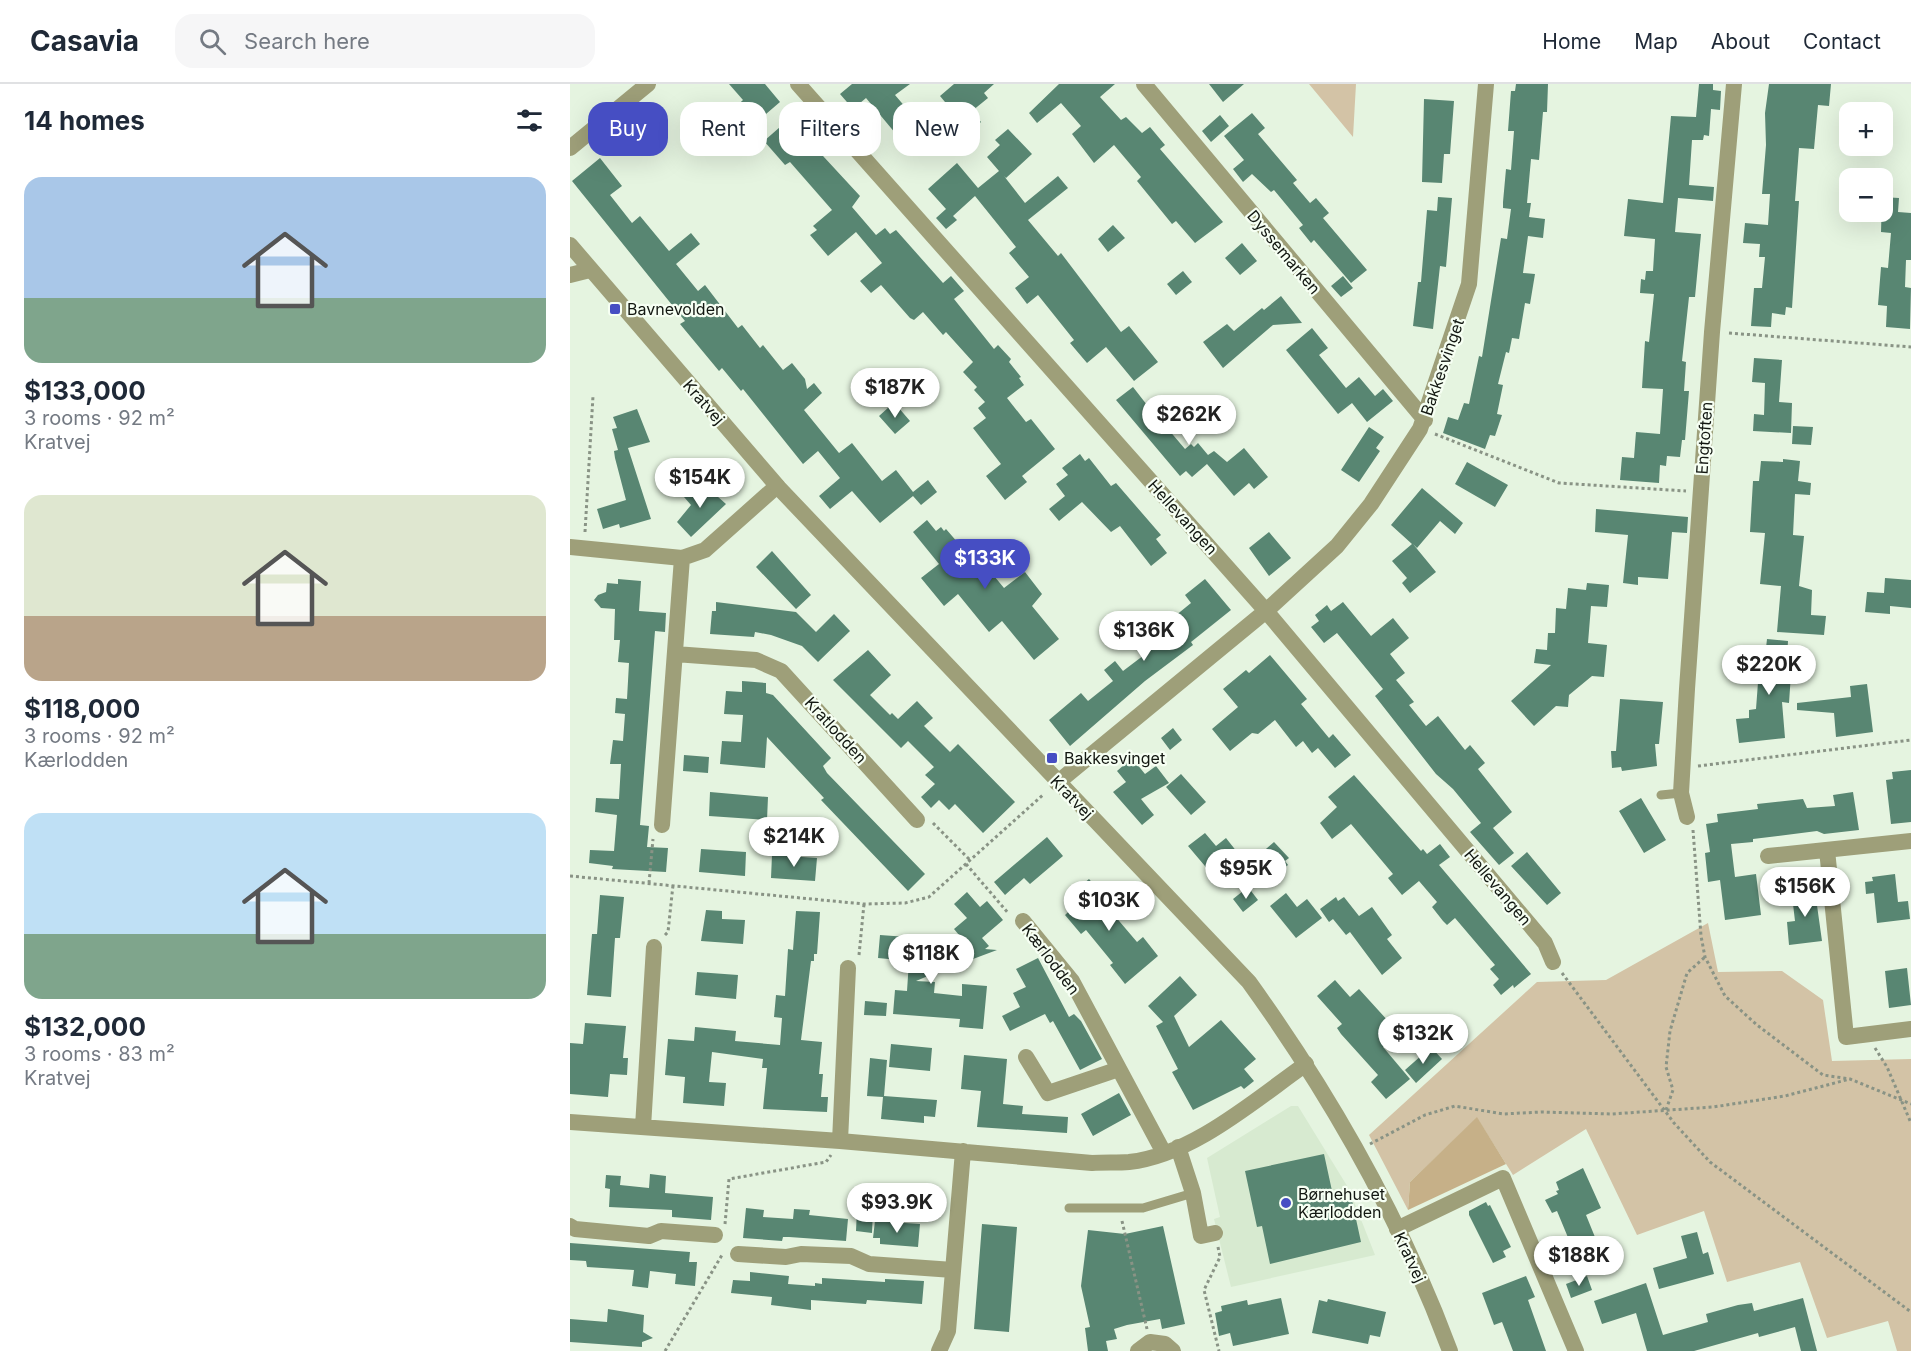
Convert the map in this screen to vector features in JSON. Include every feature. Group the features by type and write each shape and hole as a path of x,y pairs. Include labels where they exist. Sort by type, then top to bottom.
{"street":[{"path":"570,148 648,84"},
{"name":"Hellevangen","path":"798,84 1266,611 1545,943 1553,962"},
{"name":"Dyssemarken","path":"1144,84 1423,424"},
{"name":"Bakkesvinget","path":"1057,783 1266,611 1337,546 1371,504 1423,424 1469,284 1485,84"},
{"name":"Engtoften","path":"1687,817 1681,792 1682,768 1712,332 1734,84"},
{"name":"Kratvej","path":"570,245 777,486 1057,783 1236,966 1306,1064 1358,1150 1433,1304 1450,1351"},
{"path":"570,275 590,270"},
{"path":"577,548 682,558 705,550 777,486"},
{"path":"662,825 682,558"},
{"name":"Kratlodden","path":"675,654 756,660 781,670 917,820"},
{"path":"1768,856 1911,842"},
{"path":"1827,850 1846,1037 1911,1029"},
{"name":"Kærlodden","path":"1023,921 1072,981 1119,1069 1171,1150 1193,1193 1202,1236 1215,1233"},
{"path":"643,1127 654,947"},
{"path":"840,1141 848,968"},
{"path":"1026,1057 1048,1093 1119,1069"},
{"path":"570,1122 1092,1162 1131,1162 1171,1150 1221,1124 1306,1064"},
{"path":"939,1351 948,1332 963,1151"},
{"path":"1397,1229 1503,1178 1576,1351"},
{"path":"570,1226 575,1229 649,1236 661,1231 719,1235"},
{"path":"730,1254 786,1257 801,1254 851,1256 869,1264 953,1270"},
{"path":"1144,1346 1165,1344 1173,1351"}],"lane":[{"path":"1661,795 1681,792"},
{"path":"1069,1208 1143,1208 1193,1193"}],"path":[{"path":"1712,332 1911,347"},
{"path":"577,548 593,396"},
{"path":"1423,424 1559,483 1700,492"},
{"path":"1682,768 1911,740"},
{"path":"570,876 864,904 905,903 929,897 1057,783"},
{"path":"1687,817 1693,826 1695,877 1705,957 1725,996 1757,1025 1823,1075 1850,1079 1911,1104"},
{"path":"917,820 934,823 970,860"},
{"path":"649,883 653,837 662,825"},
{"name":"Kærlodden","path":"966,864 1007,913 1023,921"},
{"path":"654,947 668,932 673,885"},
{"path":"848,968 860,954 864,904"},
{"path":"1666,1111 1673,1090 1666,1067 1670,1031 1687,973 1705,957"},
{"path":"1553,962 1666,1111 1710,1162 1911,1312"},
{"path":"1866,1034 1887,1067 1911,1123"},
{"path":"1358,1150 1425,1115 1455,1106 1503,1114 1541,1112 1612,1114 1666,1111 1713,1107 1785,1096 1850,1079"},
{"path":"719,1235 729,1179 826,1162 840,1141"},
{"path":"1119,1208 1144,1346"},
{"path":"1215,1233 1220,1257 1204,1290 1219,1351"},
{"path":"664,1351 730,1254"}],"shaded area":[{"path":"1309,84 1356,84 1353,137"},
{"path":"1708,923 1718,972 1782,971 1823,1000 1832,1061 1911,1059 1911,1351 1897,1351 1888,1321 1827,1338 1800,1262 1727,1282 1704,1211 1637,1235 1586,1129 1513,1175 1477,1118 1410,1182 1408,1210 1369,1135 1537,982 1606,980"},
{"name":"Børnehuset Kærlodden","path":"1291,1106 1298,1106 1349,1189 1375,1255 1231,1287 1214,1219 1220,1217 1207,1158"},
{"path":"1477,1117 1506,1164 1408,1210 1410,1182"}],"building":[{"path":"729,84 765,84 780,102 767,113 767,102 741,102 743,100"},
{"path":"852,84 910,84 895,95 901,102 893,102 893,130 881,116 881,102 869,102 866,98 861,102 847,102 840,94"},
{"path":"954,84 994,84 984,93 988,98 980,104 980,102 945,102 940,96"},
{"path":"1059,84 1115,84 1100,97 1121,120 1126,117 1142,133 1150,127 1165,145 1160,149 1223,222 1195,243 1176,221 1172,224 1137,181 1141,177 1114,145 1094,163 1072,134 1081,126 1061,103 1037,123 1029,113"},
{"path":"1209,84 1244,84 1223,102"},
{"path":"1516,84 1548,84 1547,112 1543,112 1539,160 1531,159 1527,203 1531,203 1529,217 1545,219 1543,238 1528,236 1523,273 1535,274 1530,304 1525,303 1519,339 1512,338 1509,353 1506,352 1498,384 1503,385 1497,414 1502,415 1495,436 1490,435 1485,449 1443,433 1448,417 1458,420 1464,403 1469,404 1479,356 1482,357 1501,238 1507,239 1511,209 1503,208 1503,202 1506,169 1511,170 1514,131 1508,131 1511,91 1515,91"},
{"path":"1699,84 1713,84 1713,90 1721,91 1720,110 1711,109 1709,136 1704,135 1703,140 1692,140 1689,185 1714,187 1713,201 1678,198 1675,232 1701,234 1695,297 1689,297 1682,361 1686,362 1684,391 1689,391 1685,440 1682,440 1680,457 1667,456 1666,466 1660,465 1659,483 1620,480 1622,457 1634,458 1636,432 1660,434 1663,389 1642,388 1645,341 1649,342 1654,294 1640,293 1641,279 1645,280 1646,271 1653,271 1655,239 1624,236 1628,199 1663,203 1671,116 1696,117"},
{"path":"1769,84 1831,84 1829,106 1818,105 1814,149 1799,148 1795,201 1799,201 1792,308 1786,307 1785,315 1772,313 1771,327 1751,326 1754,288 1762,288 1765,257 1759,257 1760,244 1743,243 1745,223 1768,225 1770,194 1762,194 1766,145 1765,113"},
{"path":"1424,99 1454,101 1450,154 1444,154 1442,183 1422,182"},
{"path":"1252,113 1265,128 1258,134 1297,180 1293,183 1310,203 1316,198 1329,213 1323,218 1367,270 1351,283 1314,240 1311,243 1299,228 1303,225 1274,190 1271,192 1252,174 1243,182 1233,169 1244,160 1224,136"},
{"path":"1220,115 1229,126 1211,142 1202,131"},
{"path":"779,128 779,156 823,156 860,196 852,207 876,235 885,228 890,234 896,230 943,283 951,276 964,291 954,299 994,349 998,345 1011,359 1009,362 1021,377 1019,378 1024,385 1007,398 1026,422 1031,419 1055,449 1022,476 1027,482 1005,500 986,476 1001,464 973,428 986,418 978,408 985,402 974,390 977,387 963,372 973,362 946,332 943,335 923,312 914,320 881,285 871,293 860,281 882,263 856,232 828,256 810,235 817,230 813,226 832,210 790,162 785,165 767,144 767,138"},
{"path":"1008,129 1032,154 1006,178 1004,176 1025,203 1058,176 1068,188 1028,220 1058,256 1061,253 1121,332 1129,326 1158,362 1134,381 1106,347 1087,363 1070,343 1074,340 1038,295 1027,304 1015,288 1029,277 1009,253 1016,247 975,196 953,216 957,220 946,229 936,218 946,209 928,189 957,163 978,188 999,171 987,157 1000,145 995,140"},
{"path":"600,158 622,186 610,195 632,223 640,216 669,251 691,233 700,244 676,264 698,291 705,285 738,328 742,325 760,348 763,345 783,370 792,363 805,379 807,389 814,383 822,393 804,410 839,453 852,443 882,481 896,470 913,492 928,480 937,492 921,505 913,496 880,523 852,491 830,509 819,496 840,478 818,451 803,464 743,389 741,391 722,368 719,371 680,324 685,321 572,181"},
{"path":"1438,197 1452,198 1446,267 1440,266 1433,329 1413,326 1418,282 1421,282 1427,210 1437,211"},
{"path":"1893,198 1899,198 1898,212 1911,213 1911,260 1906,260 1905,287 1911,288 1910,329 1886,327 1887,306 1878,305 1881,267 1888,268 1891,233 1881,232 1881,222 1893,222"},
{"path":"1113,225 1125,238 1108,252 1098,239"},
{"path":"1242,243 1257,261 1240,275 1225,258"},
{"path":"1183,271 1192,282 1176,295 1167,284"},
{"path":"1343,276 1353,288 1341,297 1331,286"},
{"path":"1281,296 1302,323 1273,325 1223,368 1203,342 1227,324 1234,331"},
{"path":"1312,328 1328,348 1319,355 1346,388 1359,377 1375,396 1383,389 1393,401 1367,422 1352,403 1338,414 1286,350"},
{"path":"1754,358 1782,360 1779,402 1792,403 1791,433 1753,431 1754,414 1764,415 1765,383 1752,382"},
{"path":"1133,387 1147,405 1157,397 1177,421 1168,429 1185,449 1191,444 1194,447 1198,443 1208,455 1214,451 1227,462 1244,448 1268,477 1254,489 1249,483 1234,496 1207,464 1192,477 1186,471 1180,476 1116,400"},
{"path":"889,407 893,411 898,407 910,421 895,434 879,416"},
{"path":"637,409 650,442 628,448 651,519 620,528 619,524 603,529 597,509 626,500 615,458 614,451 618,450 612,429 617,428 613,417"},
{"path":"1793,426 1813,427 1811,445 1792,444"},
{"path":"1369,427 1384,437 1376,448 1380,451 1359,482 1341,470"},
{"path":"1080,454 1085,461 1089,458 1111,486 1116,483 1161,535 1156,539 1167,553 1151,566 1120,526 1111,532 1082,502 1059,521 1049,509 1065,496 1056,484 1068,475 1062,468"},
{"path":"1783,459 1800,461 1798,481 1811,483 1810,495 1795,494 1793,535 1804,536 1799,586 1812,590 1811,615 1826,616 1824,635 1777,632 1781,586 1760,584 1765,533 1750,532 1753,481 1759,481 1761,461 1783,462"},
{"path":"1467,462 1508,485 1495,507 1455,484"},
{"path":"700,481 726,504 691,537 677,522 691,505 684,497"},
{"path":"1422,488 1463,523 1455,534 1440,521 1417,548 1413,544 1436,572 1410,593 1402,583 1407,578 1392,561 1412,544 1391,525"},
{"path":"1596,509 1688,517 1687,533 1672,532 1668,579 1638,577 1638,585 1623,583 1628,535 1595,532"},
{"path":"927,520 936,531 941,527 944,531 946,529 965,551 975,542 985,555 980,559 1004,588 1025,572 1042,594 1032,606 1059,639 1034,660 1002,621 989,632 958,594 944,606 921,578 939,564 913,532"},
{"path":"1269,532 1291,558 1269,576 1249,548"},
{"path":"772,551 811,595 796,609 756,567"},
{"path":"1885,578 1911,580 1911,608 1890,606 1890,614 1865,612 1867,592 1884,593"},
{"path":"618,579 641,581 639,611 666,613 665,632 655,631 640,825 649,826 647,847 668,848 666,872 612,869 613,866 589,863 590,850 614,851 617,815 595,812 596,798 619,799 621,764 610,764 613,740 623,741 625,714 615,713 616,698 627,699 629,663 618,662 620,640 614,640 615,609 601,608 594,600 598,595 606,592 607,583 618,584"},
{"path":"1205,579 1231,610 1191,642 1193,645 1145,681 1070,746 1049,720 1081,693 1088,701 1113,681 1104,670 1115,661 1123,671 1156,646 1144,631 1159,619 1164,625 1191,603 1185,595"},
{"path":"1587,583 1609,585 1607,607 1591,606 1588,643 1607,645 1604,677 1592,676 1569,695 1568,707 1556,706 1534,726 1511,701 1551,665 1534,663 1536,649 1547,650 1548,633 1555,633 1556,608 1566,609 1568,588 1586,590"},
{"path":"716,602 796,612 816,632 834,614 850,631 818,662 802,646 771,635 755,632 754,637 710,634 712,611 716,611"},
{"path":"1343,602 1371,636 1393,618 1409,638 1390,654 1405,673 1396,680 1414,702 1409,705 1426,726 1438,716 1465,750 1470,745 1485,763 1478,769 1512,812 1493,828 1514,853 1499,865 1470,832 1481,823 1453,789 1436,774 1375,696 1383,689 1337,633 1324,643 1311,627 1319,621 1315,615 1327,605 1331,611"},
{"path":"1767,639 1788,641 1787,658 1792,659 1789,703 1782,702 1785,738 1739,743 1736,719 1749,718 1749,710 1756,709 1760,656 1765,657"},
{"path":"868,650 891,675 870,695 890,715 892,713 898,719 917,701 933,718 924,726 950,752 958,744 1015,802 983,833 955,804 949,810 939,800 931,808 921,797 935,784 925,775 934,767 908,741 901,748 833,680"},
{"path":"1270,655 1307,699 1301,704 1329,738 1333,734 1351,755 1335,768 1318,748 1312,753 1303,741 1296,747 1275,720 1258,734 1252,733 1230,751 1212,729 1238,707 1223,689 1246,670 1249,673"},
{"path":"742,681 766,683 766,693 773,695 831,758 823,766 827,773 925,874 908,891 821,800 824,798 767,737 765,768 720,764 722,741 741,742 743,715 724,714 726,691 742,692"},
{"path":"1867,684 1873,732 1836,737 1834,713 1797,710 1797,703 1851,697 1850,686"},
{"path":"1620,699 1663,702 1659,744 1655,744 1657,766 1622,771 1621,767 1612,768 1611,751 1616,751"},
{"path":"1173,728 1182,740 1170,750 1161,738"},
{"path":"684,755 709,757 708,773 683,771"},
{"path":"1132,758 1145,774 1156,766 1169,783 1141,799 1154,815 1142,825 1113,792 1126,782 1117,771"},
{"path":"1911,770 1911,822 1891,824 1886,780 1893,779 1892,772"},
{"path":"1181,774 1206,802 1191,815 1166,787"},
{"path":"1354,775 1421,851 1423,849 1427,854 1440,844 1450,857 1439,865 1531,974 1514,988 1513,985 1501,995 1493,985 1499,979 1490,969 1495,965 1455,918 1447,925 1443,921 1432,907 1437,902 1419,881 1402,895 1388,878 1393,874 1351,824 1332,839 1320,823 1337,807 1328,797"},
{"path":"710,792 768,797 767,820 709,816"},
{"path":"1853,792 1859,830 1824,834 1817,831 1731,844 1735,877 1756,874 1761,915 1725,920 1720,880 1708,882 1705,853 1710,852 1706,824 1718,822 1717,814 1758,809 1757,804 1803,799 1807,808 1835,806 1833,795"},
{"path":"1641,798 1666,840 1644,853 1619,811"},
{"path":"1205,833 1216,846 1226,838 1241,857 1226,869 1221,863 1210,872 1188,846"},
{"path":"1047,837 1063,856 1030,884 1024,878 1005,895 994,882"},
{"path":"1274,842 1289,858 1285,861 1288,865 1276,874 1259,855"},
{"path":"701,849 746,852 745,876 699,872"},
{"path":"1527,852 1561,893 1547,905 1511,866"},
{"path":"772,855 817,858 815,881 771,878"},
{"path":"1895,874 1898,902 1908,901 1910,919 1877,923 1874,893 1866,894 1865,882 1873,881 1872,877"},
{"path":"1089,879 1117,911 1114,915 1137,942 1143,937 1158,956 1125,984 1110,965 1113,963 1086,930 1081,934 1065,915 1078,903 1070,895"},
{"path":"1814,884 1822,941 1789,945 1787,922 1795,921 1793,904 1799,903 1797,886"},
{"path":"1248,887 1258,900 1243,912 1233,899"},
{"path":"967,892 980,907 987,901 1003,920 982,938 989,946 985,949 997,950 965,962 951,945 969,947 954,929 967,918 954,904"},
{"path":"1286,893 1297,907 1307,899 1322,918 1296,938 1270,906"},
{"path":"600,895 624,897 620,938 615,938 611,997 587,995 592,934 597,934"},
{"path":"1336,897 1338,901 1344,897 1359,916 1372,907 1392,935 1387,939 1402,958 1382,975 1350,932 1346,935 1333,919 1329,922 1320,909"},
{"path":"706,910 722,911 722,919 745,920 743,944 701,941"},
{"path":"796,911 820,912 817,954 814,954 814,961 811,961 801,1040 822,1042 819,1074 823,1074 821,1097 828,1097 827,1112 763,1109 767,1068 762,1068 763,1059 712,1052 709,1082 726,1083 724,1106 683,1103 685,1077 665,1075 668,1039 694,1041 695,1027 736,1031 735,1041 780,1045 782,1018 774,1017 776,995 785,996 788,949 793,950"},
{"path":"880,935 921,938 920,942 938,944 935,973 916,981 935,982 934,993 962,996 962,984 987,986 983,1029 959,1027 960,1019 893,1014 895,990 907,991 909,961 878,958"},
{"path":"1038,958 1069,1017 1074,1014 1081,1021 1102,1059 1080,1070 1053,1021 1050,1023 1045,1014 1010,1031 1002,1016 1020,1007 1013,993 1026,987 1016,969"},
{"path":"1907,968 1911,1005 1889,1008 1885,971"},
{"path":"697,972 738,975 736,999 695,995"},
{"path":"1180,976 1197,995 1174,1016 1189,1047 1221,1020 1256,1059 1244,1069 1254,1081 1244,1089 1241,1086 1193,1110 1172,1072 1178,1069 1156,1026 1163,1022 1148,1006"},
{"path":"1335,980 1350,997 1359,989 1399,1033 1383,1047 1410,1079 1386,1099 1371,1082 1378,1075 1341,1034 1337,1028 1342,1024 1317,996"},
{"path":"865,1001 887,1003 886,1016 864,1015"},
{"path":"585,1023 626,1026 623,1058 628,1058 627,1075 610,1074 608,1097 570,1094 570,1043 583,1044"},
{"path":"891,1044 932,1048 930,1071 889,1067"},
{"path":"1431,1047 1442,1059 1416,1083 1405,1070"},
{"path":"964,1055 1007,1059 1003,1104 1023,1106 1022,1114 1068,1117 1067,1133 977,1127 981,1091 961,1089"},
{"path":"870,1058 887,1060 884,1096 937,1100 935,1117 924,1116 924,1123 881,1119 883,1097 867,1096"},
{"path":"1119,1093 1131,1115 1093,1136 1081,1114"},
{"path":"1324,1154 1334,1200 1351,1196 1361,1242 1270,1264 1262,1226 1257,1227 1245,1171"},
{"path":"1583,1168 1601,1208 1586,1215 1599,1247 1607,1244 1615,1262 1584,1276 1557,1211 1552,1213 1545,1200 1558,1194 1556,1182"},
{"path":"650,1174 666,1176 665,1193 713,1197 711,1220 672,1217 672,1210 609,1207 610,1189 605,1188 606,1175 621,1176 620,1185 649,1188"},
{"path":"1486,1202 1488,1206 1490,1205 1511,1247 1503,1251 1506,1257 1493,1263 1469,1215 1469,1211"},
{"path":"746,1208 764,1210 763,1217 793,1219 794,1209 810,1210 809,1215 848,1219 846,1241 789,1237 783,1237 782,1241 743,1238"},
{"path":"857,1209 873,1210 872,1233 856,1231"},
{"path":"875,1221 920,1224 918,1247 880,1244 880,1238 873,1238"},
{"path":"982,1224 1017,1227 1009,1332 974,1329"},
{"path":"1163,1226 1185,1324 1162,1329 1160,1319 1127,1325 1114,1329 1117,1339 1106,1341 1108,1351 1088,1351 1085,1328 1090,1327 1081,1286 1088,1230 1125,1234"},
{"path":"1697,1232 1703,1254 1708,1252 1714,1274 1659,1289 1653,1268 1687,1258 1681,1236"},
{"path":"570,1243 690,1252 689,1262 697,1262 695,1286 675,1284 676,1274 650,1271 648,1288 632,1286 634,1270 587,1267 586,1261 570,1260"},
{"path":"750,1272 789,1276 788,1284 815,1286 815,1283 822,1284 822,1278 885,1282 885,1279 924,1281 922,1304 867,1300 866,1304 811,1300 811,1310 771,1305 772,1297 731,1293 733,1280 750,1281"},
{"path":"1526,1276 1535,1297 1528,1300 1546,1351 1513,1351 1502,1322 1494,1325 1482,1293"},
{"path":"1587,1276 1592,1290 1571,1298 1566,1284"},
{"path":"1646,1283 1663,1335 1708,1322 1706,1314 1738,1305 1752,1303 1754,1311 1803,1298 1817,1351 1801,1351 1795,1327 1759,1337 1758,1333 1694,1351 1647,1351 1636,1313 1602,1324 1594,1301"},
{"path":"1281,1298 1289,1334 1233,1346 1230,1333 1219,1336 1215,1313 1222,1311 1221,1306 1247,1300 1248,1305"},
{"path":"1328,1299 1386,1312 1380,1337 1370,1335 1368,1344 1312,1333 1319,1300 1327,1302"},
{"path":"608,1309 644,1315 643,1332 653,1338 642,1342 642,1347 570,1342 570,1319 607,1322"}],"place":[{"name":"Bavnevolden","path":"615,309"},
{"name":"Bakkesvinget","path":"1052,758"},
{"name":"Børnehuset Kærlodden","path":"1286,1203"}]}
